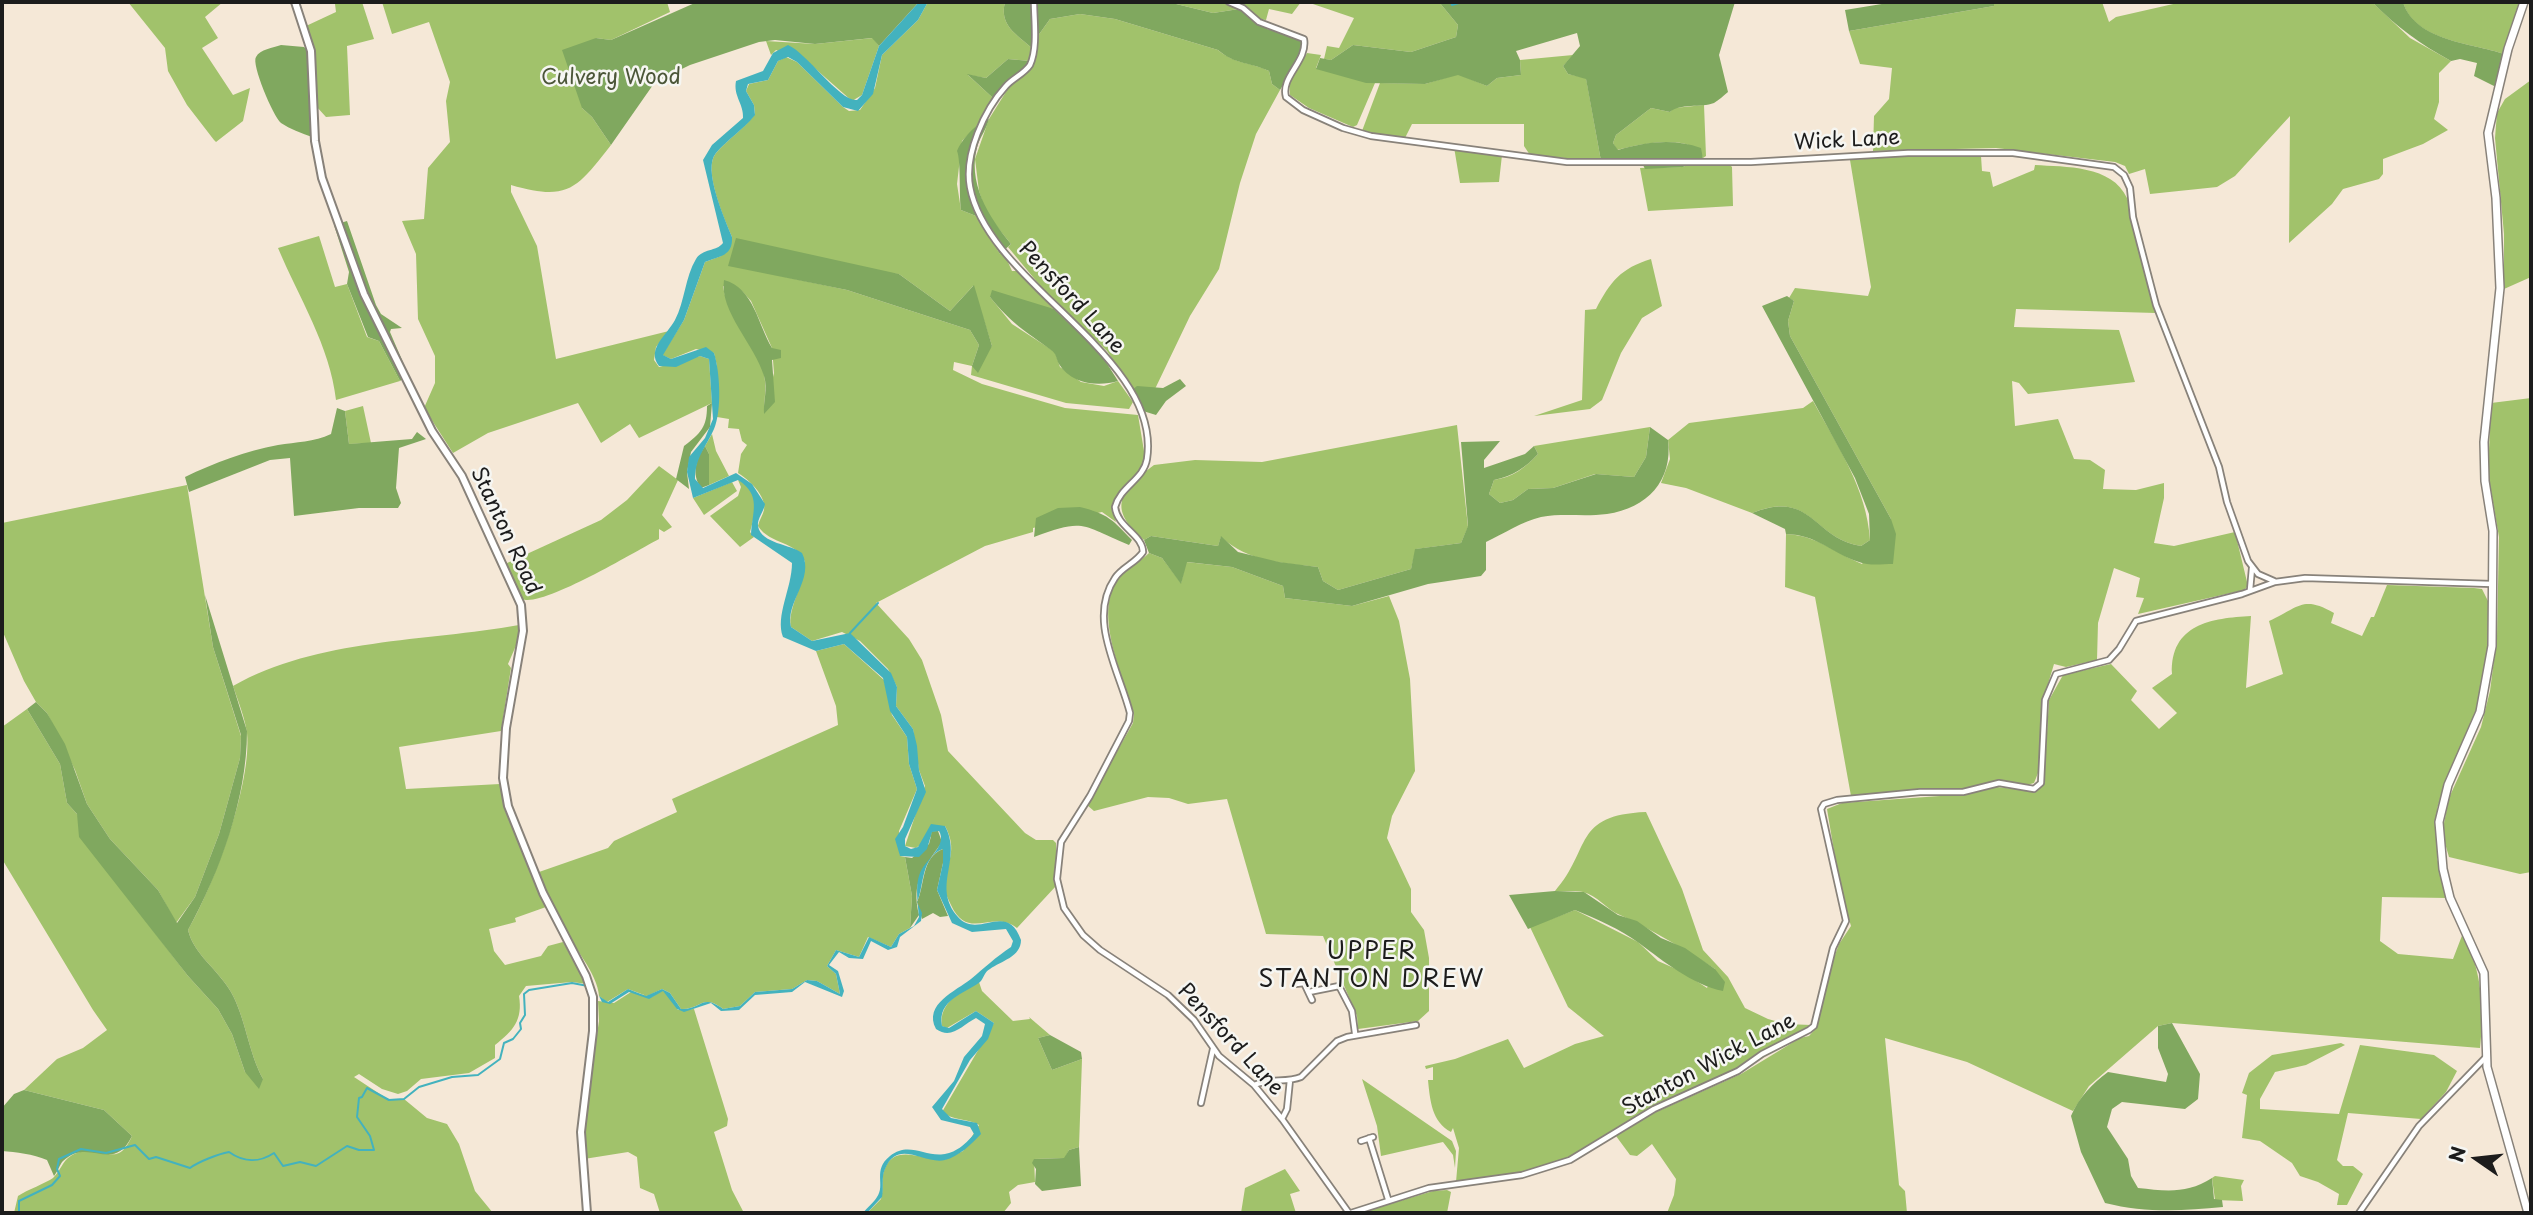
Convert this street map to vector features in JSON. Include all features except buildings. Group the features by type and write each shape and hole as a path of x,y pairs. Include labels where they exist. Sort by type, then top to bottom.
{"main road":[{"path":"2524,2 2508,49 2487,133 2496,198 2500,288 2484,442 2485,481 2493,531 2492,646 2483,701 2470,738 2448,785 2439,822 2441,858 2450,898 2484,973 2486,1057 2528,1213"},
{"name":"Stanton Road","path":"297,3 311,51 315,141 322,178 364,294 432,431 462,476 521,605 523,631 506,727 503,778 508,806 534,870 590,984 593,997 593,1031 581,1132 587,1213"}],"street":[{"name":"Pensford Lane","path":"1034,2 1029,66 999,95 972,145 969,165 973,200 989,232 1048,301 1105,353 1142,416 1147,455 1144,469 1120,495 1115,507 1122,526 1141,543 1143,552 1117,575 1102,607 1104,625 1126,696 1129,721 1090,796 1061,842 1057,879 1059,894 1072,923 1083,935 1126,969 1168,995 1194,1020 1213,1048 1254,1085 1350,1213"},
{"name":"Wick Lane","path":"1228,2 1243,8 1259,22 1301,35 1305,43 1300,60 1286,85 1286,97 1303,110 1343,128 1384,139 1455,145 1528,158 1597,164 1751,162 1908,153 2013,153 2114,167 2124,175 2130,188 2133,217 2156,305 2218,467 2227,502 2252,568"},
{"path":"2275,582 2252,568 2250,590 2275,582 2305,578 2493,584"},
{"name":"Stanton Wick Lane","path":"1350,1213 1429,1188 1522,1175 1570,1160 1654,1108 1738,1071 1762,1054 1810,1030 1814,1026 1833,948 1846,921 1821,809 1824,804 1920,792 1963,792 1999,783 2034,789 2041,783 2045,700 2056,674 2109,660 2136,621 2250,590"},
{"path":"1296,984 1304,983 1312,1000"},
{"path":"1309,992 1339,986 1352,1011 1355,1034"},
{"path":"1254,1085 1273,1079 1290,1080 1309,1072 1337,1041 1355,1034 1416,1025"},
{"path":"1201,1103 1213,1048"},
{"path":"2359,1213 2420,1126 2486,1057"},
{"path":"1282,1119 1287,1109 1290,1080"},
{"path":"1361,1141 1371,1138 1388,1199"}],"green space":[{"path":"128,2 223,2 205,17 218,38 202,48 233,95 250,88 243,121 216,142 214,140 187,105 168,71 165,48"},
{"path":"362,2 374,39 347,46 350,115 326,117 316,106 315,51 306,26 336,12 335,4"},
{"path":"382,2 667,2 670,12 611,40 596,38 582,108 592,117 611,145 599,160 580,181 559,191 546,192 511,185 511,192 537,246 556,359 669,331 656,347 654,360 659,367 700,356 709,359 712,403 639,438 630,424 601,443 578,403 488,433 453,453 424,408 435,383 435,356 418,319 416,254 402,221 424,219 428,168 450,142 446,101 450,82 429,22 392,34"},
{"name":"Culvery Wood","path":"697,2 919,2 879,46 872,38 815,44 775,40 759,42 690,65 655,82 611,145 592,117 582,108 562,50 596,38 611,40"},
{"path":"928,2 1005,2 1004,17 1007,23 1032,48 1030,61 1008,59 986,78 968,75 993,98 981,122 962,141 957,184 961,210 976,216 1000,254 1003,251 1012,271 1019,271 1054,309 1015,298 990,297 1012,324 1055,352 1060,367 1081,382 1104,386 1118,381 1133,402 1129,409 1066,403 971,375 972,366 954,362 953,370 982,384 1065,408 1138,415 1145,457 1137,474 1115,502 1116,522 1102,512 1033,528 1033,532 985,546 876,603 909,639 922,660 941,715 948,751 1025,833 1036,840 1053,840 1056,843 1056,886 1017,928 999,922 973,924 958,916 945,890 951,842 945,826 916,848 905,846 925,786 919,770 913,729 896,706 897,687 888,669 860,641 842,632 812,641 791,627 790,620 805,562 796,550 769,537 758,526 764,510 763,499 738,473 741,454 747,445 742,441 739,429 728,428 729,419 717,417 717,366 714,353 696,349 671,359 662,355 684,320 705,262 721,256 732,237 716,195 712,161 725,143 755,114 754,105 746,91 749,84 768,80 778,61 786,57 797,62 843,107 849,111 860,110 875,88 882,55 918,20","holes":["729,265 899,274 950,311 973,286 992,346 972,366 979,345 970,330 847,290","723,286 742,291 751,301 772,348 774,373 764,413 763,368 731,311"]},
{"path":"1005,2 1033,2 1032,48 1007,23 1004,17"},
{"path":"1035,2 1168,2 1213,13 1239,9 1267,29 1299,37 1303,43 1298,60 1280,90 1272,84 1269,71 1237,61 1218,50 1115,19 1080,14 1050,19 1035,40"},
{"path":"1168,2 1222,2 1239,9 1213,13"},
{"path":"1235,2 1301,2 1292,14 1269,9 1266,20 1259,19"},
{"path":"1307,2 1439,2 1458,25 1456,37 1411,52 1353,45 1331,60 1324,59 1327,46 1339,48 1354,18"},
{"path":"1439,2 1735,2 1719,55 1728,92 1709,104 1674,109 1670,112 1651,108 1616,135 1613,143 1618,150 1649,143 1680,143 1701,148 1703,159 1683,167 1645,169 1641,161 1601,161 1586,79 1568,74 1563,66 1580,46 1577,33 1516,51 1521,75 1497,78 1487,86 1458,75 1425,84 1366,83 1316,69 1320,58 1331,60 1353,45 1411,52 1456,37 1458,25"},
{"path":"1894,2 1994,2 1994,6 1849,31 1845,10"},
{"path":"1994,2 2102,2 2109,22 2116,17 2182,2 2372,2 2410,38 2451,61 2439,73 2439,102 2434,119 2448,130 2423,144 2383,159 2383,174 2379,179 2343,189 2332,204 2289,243 2290,116 2235,176 2217,187 2150,194 2145,169 2129,174 2125,166 2115,162 1996,148 1873,151 1874,116 1889,99 1892,68 1860,64 1849,31 1994,6"},
{"path":"2372,2 2403,2 2409,15 2432,33 2504,54 2496,87 2474,76 2477,63 2460,59 2451,61 2440,55 2400,27"},
{"path":"2403,2 2522,2 2504,54 2431,33 2409,15"},
{"path":"1080,14 1115,19 1218,50 1230,58 1269,71 1272,84 1280,90 1256,134 1240,183 1219,269 1190,316 1155,389 1133,391 1107,351 1047,294 1008,247 1011,244 986,213 979,191 975,159 989,119 1009,87 1032,68 1036,59 1035,40 1050,19"},
{"path":"873,38 879,46 862,95 852,101 810,64 776,50 771,55 766,41 815,44"},
{"path":"281,45 304,47 308,51 312,137 281,123 260,79 256,57 264,50"},
{"path":"1307,53 1321,55 1316,68 1375,83 1357,125 1353,127 1309,108 1290,95 1289,84"},
{"path":"1573,55 1563,66 1568,74 1586,78 1601,161 1530,155 1524,146 1524,124 1412,124 1405,138 1362,131 1380,83 1425,84 1458,74 1487,86 1497,78 1521,75 1520,60"},
{"path":"1008,59 1030,61 993,98 967,74 986,78"},
{"path":"2531,80 2531,277 2504,289 2504,234 2495,138 2497,113 2505,99"},
{"path":"1704,105 1706,156 1703,158 1689,145 1677,142 1652,143 1617,150 1613,143 1616,135 1651,108 1670,112 1674,108"},
{"path":"989,119 978,144 975,172 977,185 988,211 1011,244 1000,254 976,216 961,210 960,204 957,151 970,132"},
{"path":"1454,147 1502,155 1499,182 1460,183"},
{"path":"1907,156 1981,156 1982,171 1990,172 1993,187 2034,170 2035,165 2087,170 2111,179 2120,187 2130,205 2133,230 2156,313 2016,309 2014,327 2119,330 2135,382 2028,394 2019,383 2012,381 2015,426 2058,419 2074,459 2090,460 2105,470 2103,489 2136,490 2164,483 2164,498 2154,543 2174,546 2235,532 2248,586 2244,590 2138,614 2144,598 2136,597 2140,578 2114,568 2098,623 2097,660 2066,667 2054,664 2043,701 2040,768 2034,783 2027,785 1998,780 1964,789 1851,796 1815,597 1785,587 1786,534 1816,541 1862,564 1891,519 1790,336 1788,321 1794,301 1789,298 1795,288 1868,296 1871,287 1850,160"},
{"path":"1692,163 1729,164 1732,167 1733,206 1648,211 1640,168 1683,167"},
{"path":"347,221 376,305 381,314 402,328 391,329 390,332 408,374 400,381 379,341 368,337 347,284 349,272 334,225"},
{"path":"319,236 335,287 347,284 367,337 379,341 400,381 336,400 321,341 278,248"},
{"path":"736,238 899,274 950,311 974,285 992,346 978,373 972,366 979,345 970,330 847,290 728,266"},
{"path":"1651,259 1662,306 1642,318 1621,353 1602,400 1590,409 1534,416 1582,400 1585,310 1596,309 1606,291 1624,272"},
{"path":"724,280 734,284 749,299 772,348 781,350 781,358 772,360 775,402 764,414 764,376 727,304"},
{"path":"992,290 1054,309 1101,354 1118,381 1094,384 1070,376 1053,352 1005,314 990,297"},
{"path":"1787,296 1794,301 1788,321 1790,336 1891,519 1896,534 1893,564 1859,562 1816,541 1786,534 1785,529 1752,513 1772,507 1788,507 1800,511 1845,541 1861,546 1870,540 1869,514 1855,478 1762,306"},
{"path":"1180,379 1186,386 1166,401 1156,415 1143,411 1132,390 1137,386 1163,388"},
{"path":"2531,398 2531,872 2520,874 2449,857 2442,833 2449,798 2481,727 2490,691 2497,636 2499,537 2488,474 2491,403"},
{"path":"1813,401 1841,451 1863,503 1870,540 1861,546 1832,534 1800,511 1787,507 1772,507 1752,513 1686,488 1661,483 1670,459 1668,440 1689,423 1803,408"},
{"path":"712,403 710,427 691,452 687,472 689,489 676,479 684,446 702,429 707,406"},
{"path":"363,406 371,443 349,444 345,411"},
{"path":"337,408 345,411 349,444 412,439 417,432 426,439 399,448 396,488 401,503 398,508 359,508 294,516 290,458 270,460 189,492 185,477 207,467 254,451 331,434"},
{"path":"1457,425 1468,527 1461,543 1416,549 1411,569 1338,590 1323,581 1318,567 1255,556 1243,552 1221,537 1218,546 1151,536 1144,540 1125,519 1122,510 1126,492 1154,465 1195,460 1262,462"},
{"path":"1650,427 1646,457 1634,477 1595,474 1553,488 1528,489 1513,500 1500,503 1489,494 1494,480 1518,471 1538,454 1534,446"},
{"path":"1650,427 1668,440 1666,468 1654,490 1634,506 1607,514 1558,515 1534,519 1486,542 1486,570 1481,576 1428,584 1352,606 1285,598 1283,586 1232,567 1187,562 1181,584 1162,558 1149,553 1144,540 1151,536 1218,546 1221,536 1238,552 1279,562 1318,567 1323,581 1338,590 1411,569 1415,549 1461,543 1468,526 1461,442 1500,441 1484,460 1484,468 1525,454 1534,446 1538,454 1528,463 1513,474 1494,480 1489,494 1500,503 1513,500 1528,489 1553,488 1596,474 1634,477 1646,457"},
{"path":"712,434 716,451 729,476 709,485 709,454 705,446"},
{"path":"705,446 709,454 709,485 701,488 696,477 696,467"},
{"path":"659,466 678,480 662,515 672,527 664,532 659,529 659,539 568,587 549,595 522,599 505,564 601,520 627,500"},
{"path":"738,480 750,489 754,502 750,532 754,537 740,547 710,516 738,496 741,487"},
{"path":"732,482 737,491 704,515 693,498"},
{"path":"187,485 213,647 241,736 240,758 219,834 195,897 176,923 158,890 110,839 87,804 75,770 47,713 36,702 24,681 2,630 2,523"},
{"path":"1080,507 1104,515 1115,523 1132,540 1129,545 1083,526 1064,527 1034,537 1036,518 1058,508"},
{"path":"1149,553 1162,558 1181,583 1186,562 1232,567 1283,586 1285,598 1352,606 1389,596 1399,621 1410,679 1415,771 1392,816 1387,838 1411,889 1411,912 1424,930 1429,958 1429,1011 1418,1021 1358,1029 1357,1016 1323,936 1266,934 1227,799 1188,804 1169,798 1148,797 1094,811 1087,805 1133,723 1134,714 1112,644 1108,608 1111,592 1122,573"},
{"path":"2387,585 2482,589 2489,603 2488,645 2477,711 2445,783 2437,809 2437,858 2448,898 2382,897 2380,941 2398,954 2453,959 2463,933 2478,975 2482,1018 2480,1048 2172,1023 2158,1026 2089,1086 2073,1111 1967,1062 1885,1038 1899,1185 1905,1191 1907,1213 1667,1213 1674,1195 1676,1179 1652,1144 1637,1156 1630,1155 1616,1136 1654,1113 1741,1074 1800,1038 1809,1036 1817,1027 1831,966 1839,944 1851,926 1841,893 1827,809 1842,803 1968,794 1997,787 2032,791 2044,782 2049,700 2063,675 2111,664 2137,691 2131,700 2159,729 2177,713 2152,688 2172,674 2173,657 2178,644 2196,627 2222,619 2251,616 2246,688 2283,674 2269,621 2301,605 2315,605 2334,613 2331,623 2362,636 2371,617 2374,617"},
{"path":"205,595 247,731 246,756 230,834 211,884 188,930 195,947 226,984 236,1002 263,1079 259,1089 245,1072 232,1034 218,1009 188,976 79,837 77,814 67,803 60,764 27,709 36,702 47,713 65,744 87,804 110,839 158,890 177,923 195,897 219,834 240,758 241,735 213,647"},
{"path":"519,625 518,641 508,664 511,668 501,731 399,747 406,789 500,784 504,808 546,907 515,918 516,922 489,929 494,951 505,965 541,956 548,946 563,942 587,984 572,982 526,986 519,996 518,1018 512,1030 495,1045 495,1058 469,1073 421,1079 407,1091 398,1094 382,1089 359,1074 354,1077 389,1100 404,1099 427,1118 447,1124 459,1144 475,1191 493,1213 14,1213 18,1196 53,1178 70,1157 89,1151 109,1154 121,1152 132,1136 104,1110 24,1090 57,1059 83,1048 107,1030 2,859 2,727 27,709 60,764 67,803 77,814 110,874 188,976 218,1009 232,1034 245,1072 263,1079 231,992 195,947 188,930 219,861 244,779 247,733 233,686 266,670 336,650"},
{"path":"844,644 884,680 892,715 907,737 909,764 917,789 899,831 900,856 905,857 912,896 910,928 899,934 891,947 868,937 859,957 836,950 827,966 836,974 840,994 817,981 807,980 792,989 755,992 740,1006 723,1009 706,1002 681,1009 670,993 662,989 647,996 628,989 607,1002 599,996 594,978 561,924 539,872 608,848 614,841 677,812 672,799 838,725 836,706 816,651"},
{"path":"1646,812 1682,889 1703,950 1728,977 1745,1008 1786,1024 1811,1025 1735,1071 1651,1107 1567,1159 1522,1172 1456,1182 1459,1148 1453,1128 1451,1132 1445,1128 1433,1110 1428,1080 1433,1080 1433,1067 1426,1069 1425,1066 1455,1059 1508,1039 1524,1068 1575,1044 1604,1036 1568,1007 1530,927 1575,910 1638,942 1658,961 1683,972 1707,988 1715,969 1656,933 1615,913 1588,894 1555,891 1594,827 1622,815"},
{"path":"938,831 942,842 920,876 917,893 919,915 910,928 912,896 905,857 912,858 929,844 932,832"},
{"path":"943,849 937,890 948,916 940,917 933,913 922,919 917,902 927,865 936,853"},
{"path":"1555,891 1584,892 1618,915 1637,921 1661,938 1685,948 1715,969 1725,982 1723,991 1690,978 1624,933 1575,910 1528,929 1509,895"},
{"path":"979,982 982,991 1013,1021 1030,1019 1029,1017 1050,1035 1038,1038 1052,1070 1082,1059 1079,1147 1069,1150 1065,1158 1034,1159 1035,1182 1018,1185 1009,1192 1011,1203 1003,1213 867,1213 881,1199 884,1171 894,1157 910,1155 944,1160 963,1151 979,1125 942,1112 994,1023 976,1011 947,1028 942,1026 942,1018 947,1004 953,998"},
{"path":"661,990 668,993 678,1010 694,1009 728,1119 727,1126 714,1132 732,1190 744,1213 660,1213 654,1194 640,1188 637,1157 628,1152 584,1159 587,1102 599,1021 598,1001 614,1003 631,992 652,997"},
{"path":"2172,1023 2200,1074 2198,1099 2185,1109 2122,1102 2112,1109 2107,1127 2128,1159 2131,1176 2138,1188 2185,1189 2212,1178 2214,1199 2222,1200 2223,1207 2164,1210 2105,1203 2081,1152 2071,1116 2087,1091 2108,1072 2166,1082 2168,1074 2158,1048 2158,1026"},
{"path":"1050,1035 1081,1052 1082,1059 1052,1070 1038,1038"},
{"path":"2341,1043 2345,1045 2306,1065 2275,1072 2260,1099 2260,1109 2339,1114 2360,1045 2434,1055 2457,1071 2446,1092 2421,1119 2348,1113 2337,1160 2343,1166 2353,1166 2363,1174 2347,1205 2337,1205 2339,1194 2300,1176 2292,1163 2260,1141 2242,1138 2247,1095 2242,1093 2249,1073 2272,1055"},
{"path":"1362,1079 1452,1141 1456,1151 1455,1168 1453,1155 1443,1142 1381,1156 1377,1126"},
{"path":"24,1090 104,1110 132,1136 117,1153 73,1154 63,1161 54,1176 47,1160 2,1151 2,1108 14,1094"},
{"path":"1079,1147 1081,1186 1042,1191 1035,1184 1036,1169 1032,1163 1034,1159 1064,1158 1069,1150"},
{"path":"1285,1169 1300,1191 1290,1194 1296,1213 1241,1213 1245,1188"},
{"path":"2215,1176 2244,1180 2241,1186 2243,1201 2215,1200 2212,1178"},
{"path":"1433,1191 1451,1192 1447,1213 1360,1213"}],"water":[{"path":"919,2 928,2 918,20 882,55 873,94 858,111 843,107 797,62 788,57 778,61 768,80 748,84 746,91 754,105 755,115 712,160 713,182 732,243 728,252 705,262 684,320 663,355 671,359 706,347 714,353 719,380 717,421 699,459 695,479 703,488 736,473 752,484 765,504 758,523 760,532 770,540 802,553 805,572 792,609 791,627 812,641 850,633 891,673 897,687 896,706 913,729 919,770 926,792 905,839 905,846 911,849 918,847 931,824 945,826 951,850 947,884 950,906 966,923 1008,923 1015,928 1021,940 1014,955 988,970 980,982 953,999 942,1017 942,1026 949,1028 976,1011 994,1023 988,1039 970,1060 942,1109 951,1118 977,1123 981,1134 960,1153 945,1160 897,1155 890,1160 884,1172 882,1197 867,1213 863,1213 876,1199 880,1188 880,1172 890,1156 909,1149 949,1153 961,1147 974,1134 970,1127 941,1120 932,1107 954,1081 964,1057 982,1036 985,1024 976,1018 957,1030 942,1032 936,1029 934,1012 943,999 1011,947 1013,941 1006,929 972,932 952,923 937,890 943,849 931,858 927,865 918,901 917,886 920,874 939,846 941,836 939,831 932,832 927,849 919,857 900,856 895,839 903,827 917,789 909,764 907,737 890,711 883,678 844,644 816,651 783,637 782,611 792,563 751,535 754,504 750,492 738,480 693,498 687,472 689,457 705,438 713,419 709,359 700,356 676,367 659,366 655,354 659,342 678,313 689,273 696,259 702,253 723,243 703,160 712,145 743,118 736,81 763,71 773,53 788,45 833,86 850,99 857,100 862,95 879,46"},
{"path":"918,904 922,913 921,921 900,937 897,947 888,950 871,941 863,959 849,958 839,952 829,965 838,971 844,991 842,997 805,982 792,992 755,995 739,1010 721,1011 711,1003 684,1012 677,1009 663,991 649,999 629,992 610,1004 602,1002 599,996 608,1002 628,989 646,996 662,989 670,993 681,1009 710,1002 723,1009 740,1006 755,992 792,989 807,980 817,981 840,994 836,974 827,966 836,950 859,957 869,937 891,947 899,934 914,926 919,917"}],"waterway":[{"path":"1451,2 1452,5 1462,2"},
{"path":"1466,2 1481,2"},
{"path":"850,633 878,603"},
{"path":"19,1213 19,1201 52,1185 60,1176 57,1169 59,1159 81,1149 106,1153 135,1145 149,1159 156,1157 190,1168 229,1152 251,1160 274,1153 283,1166 300,1162 316,1166 347,1146 359,1150 374,1150 370,1136 357,1117 359,1098 367,1088 389,1100 404,1099 419,1087 452,1077 478,1075 500,1059 504,1043 513,1039 521,1029 520,1023 525,1015 524,994 529,990 572,983 588,986"}],"district":[{"name":"UPPER STANTON DREW","path":"1372,966"}]}
